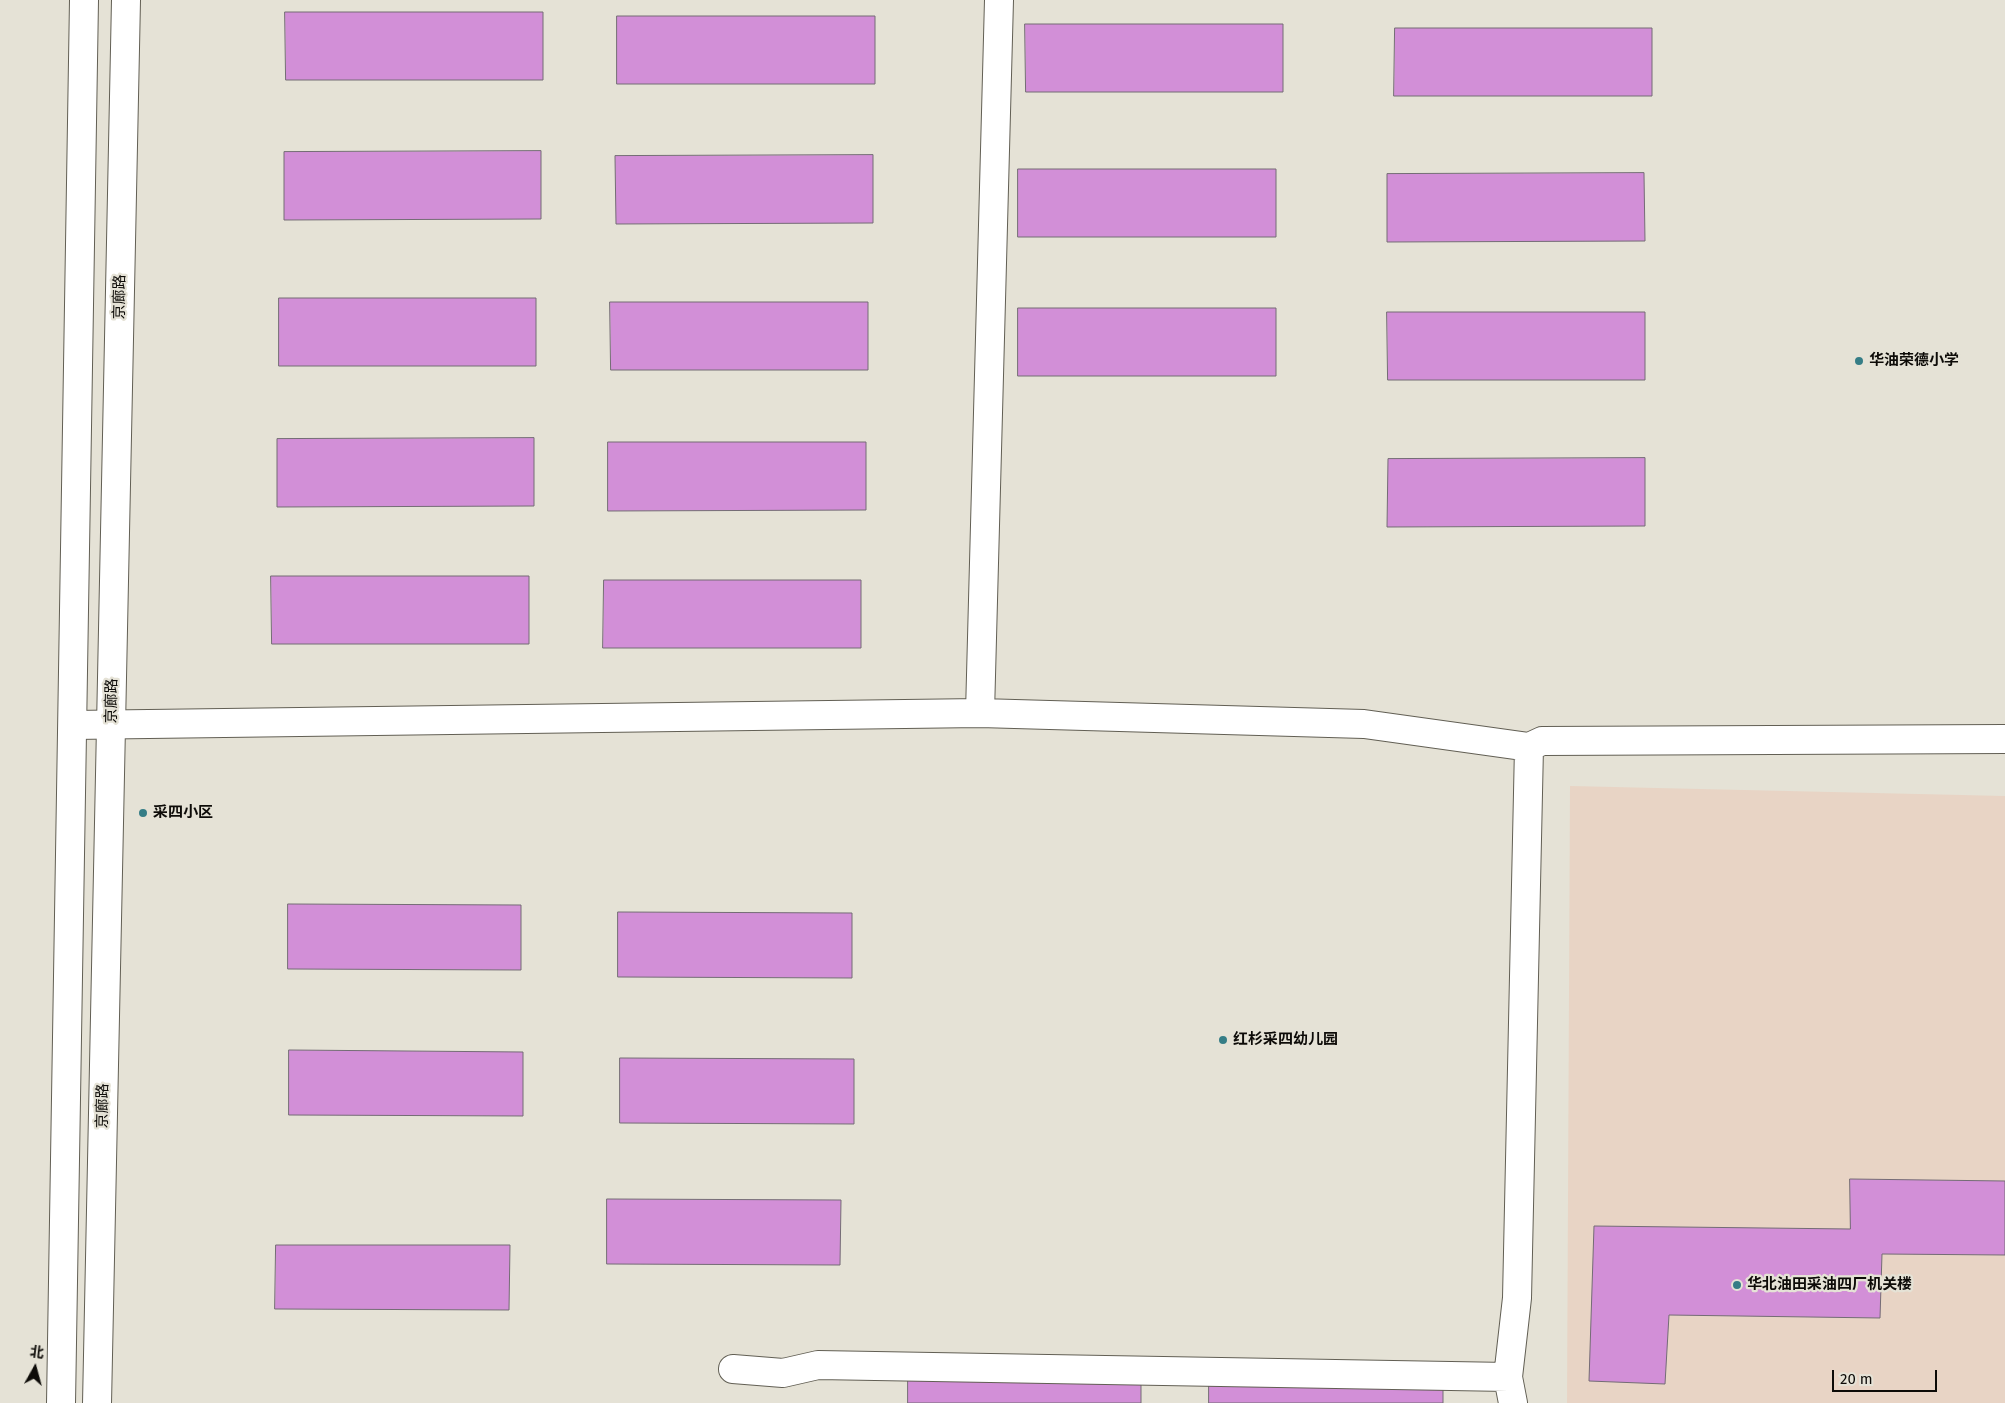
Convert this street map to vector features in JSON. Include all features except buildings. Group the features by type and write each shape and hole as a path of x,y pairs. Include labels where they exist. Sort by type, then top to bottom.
{"street":[{"path":"61,1403 84,0"},
{"name":"京廊路","path":"97,1403 126,0"},
{"path":"980,713 999,0"},
{"path":"73,725 980,713 1364,724 1529,747 1542,741 2005,739"},
{"path":"1513,1403 1508,1376 1517,1298 1529,747"},
{"path":"733,1369 783,1372 818,1364 1508,1376"}],"shaded area":[{"path":"1570,786 2005,796 2005,1403 1567,1403"}],"place":[{"name":"华油荣德小学","path":"1859,361"},
{"name":"采四小区","path":"143,813"},
{"name":"红杉采四幼儿园","path":"1223,1040"},
{"name":"华北油田采油四厂机关楼","path":"1737,1285"}]}
